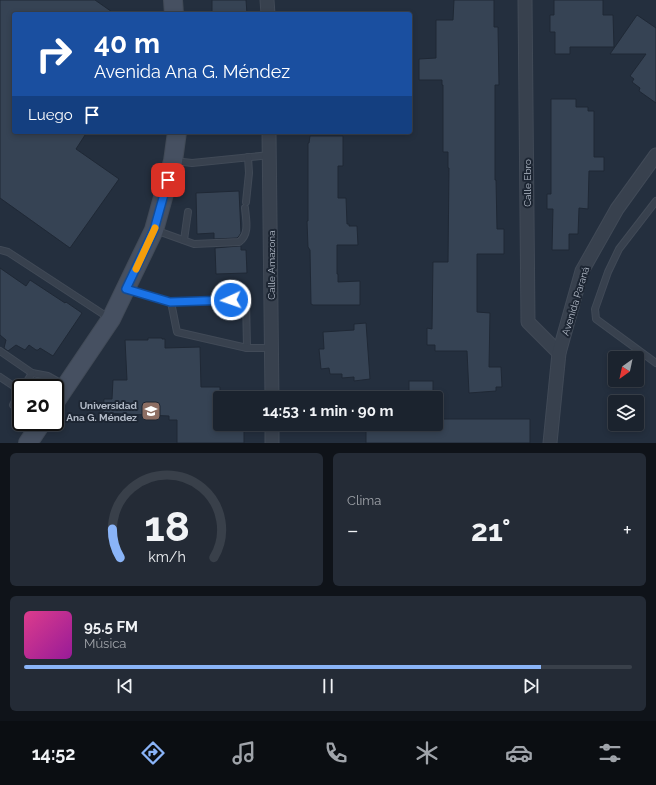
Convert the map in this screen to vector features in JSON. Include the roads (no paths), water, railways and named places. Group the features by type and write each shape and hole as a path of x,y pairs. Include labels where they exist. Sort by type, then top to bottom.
{"main road":[{"path":"173,0 174,12"},
{"path":"65,386 111,319 154,230 173,161 177,134"},
{"path":"28,443 35,431"}],"street":[{"path":"268,0 268,12"},
{"name":"Calle Ebro","path":"525,0 528,322 559,354"},
{"name":"Calle Amazona","path":"269,134 272,391"},
{"name":"Avenida Paraná","path":"550,443 559,354 582,271 617,209 656,155"},
{"path":"272,431 272,443"}],"lane":[{"path":"173,161 192,164 270,155"},
{"path":"154,230 194,244 239,242 245,236 246,232 246,205 249,173 248,157"},
{"path":"656,201 619,249 608,272 596,309 596,319 656,363"},
{"path":"184,240 188,212"},
{"path":"0,250 8,252 111,319"},
{"path":"126,289 171,302 246,299 247,348"},
{"path":"171,302 177,332 247,348 271,348"},
{"path":"0,351 32,373 48,376 65,386"},
{"path":"28,379 32,373"},
{"path":"0,377 12,384"}],"place":[{"name":"Universidad Ana G. Méndez","path":"151,411"}]}
